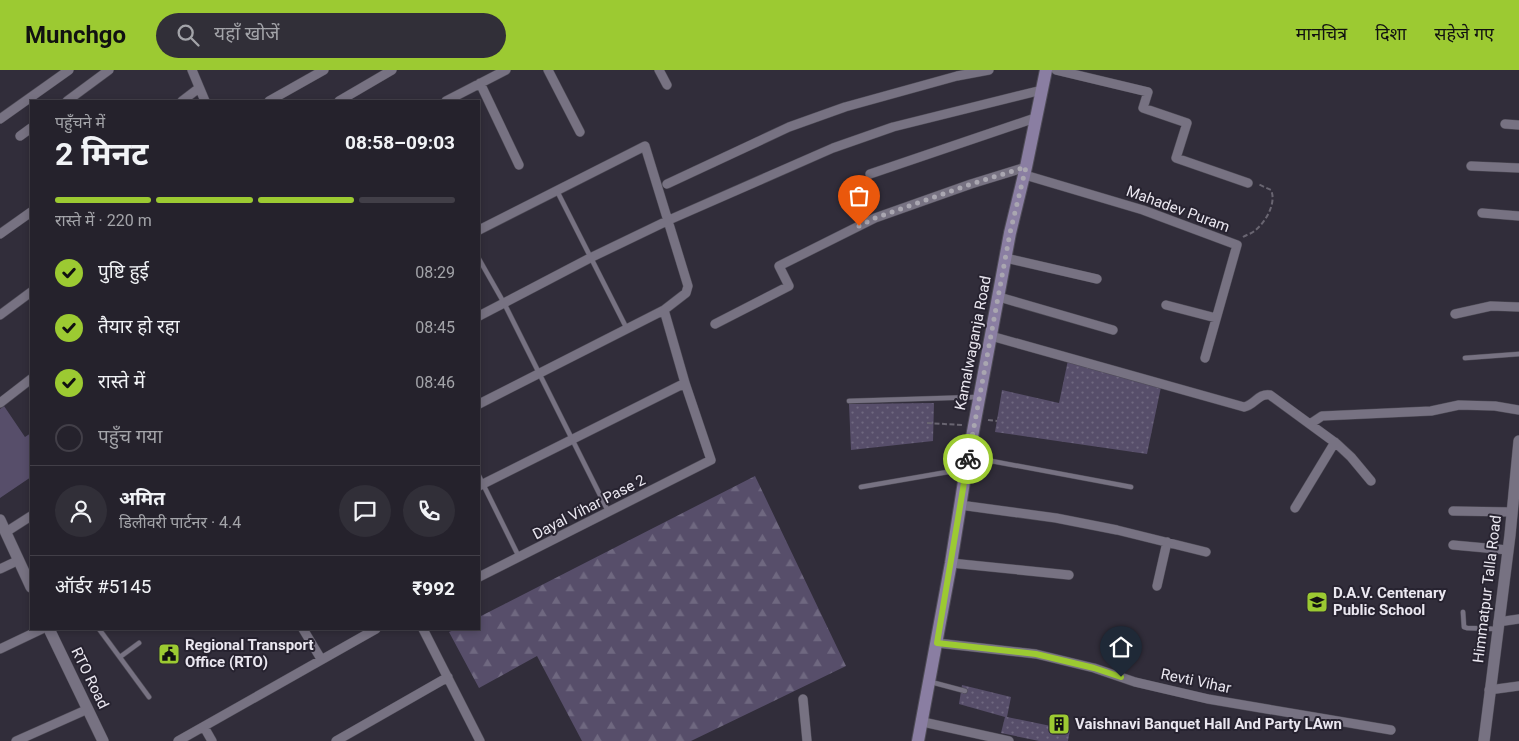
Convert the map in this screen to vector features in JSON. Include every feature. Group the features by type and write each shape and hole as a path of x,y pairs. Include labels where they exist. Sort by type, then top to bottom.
{"main road":[{"name":"Kamalwaganja Road","path":"918,741 937,643 974,425 1006,258 1046,70"}],"street":[{"path":"0,119 69,70"},
{"path":"68,100 109,70"},
{"path":"192,70 205,100"},
{"path":"271,100 324,70"},
{"path":"341,100 392,70"},
{"path":"448,100 506,70"},
{"path":"548,70 580,132"},
{"path":"659,70 667,85"},
{"path":"667,184 789,127 845,107 958,76 990,70"},
{"path":"1056,70 1148,92 1143,108 1187,123 1176,158 1248,183"},
{"path":"480,83 519,164"},
{"path":"183,100 199,88"},
{"path":"480,315 590,258 669,220 833,148 893,128 1042,90"},
{"path":"870,174 1035,118"},
{"path":"1505,124 1519,125"},
{"path":"20,136 30,129"},
{"path":"480,229 645,146 688,286 686,293 664,310 480,403"},
{"path":"1471,166 1519,168"},
{"path":"714,324 789,286 779,266 875,218 971,184 1026,171"},
{"name":"Mahadev Puram","path":"1026,171 1143,210 1237,245 1205,358"},
{"path":"1482,212 1519,216"},
{"path":"0,234 30,213"},
{"path":"1006,258 1097,279"},
{"path":"0,315 30,293"},
{"path":"999,297 1113,330"},
{"path":"1166,305 1216,318"},
{"path":"1456,314 1491,306 1519,307"},
{"path":"480,482 573,439 685,383 664,310"},
{"path":"991,336 1244,407 1249,406 1262,395 1270,394 1315,420 1371,480"},
{"path":"0,403 30,380"},
{"name":"Dayal Vihar Pase 2","path":"480,577 711,460 685,383"},
{"path":"1315,420 1431,411 1459,405 1495,406 1519,410"},
{"name":"Himmatpur Talla Road","path":"1484,741 1508,550 1514,534 1512,512 1516,494 1519,441"},
{"path":"1295,508 1335,442"},
{"path":"960,505 1056,518 1206,552"},
{"path":"1453,511 1512,512"},
{"path":"6,532 30,517"},
{"path":"0,520 19,560 29,574"},
{"path":"1157,586 1167,542"},
{"path":"1453,545 1508,550"},
{"path":"0,568 19,560"},
{"path":"951,563 1070,575"},
{"path":"1497,626 1519,619"},
{"path":"0,649 40,630"},
{"name":"RTO Road","path":"49,630 103,741"},
{"path":"304,630 321,659"},
{"path":"178,741 374,630"},
{"path":"424,630 480,741"},
{"name":"Revti Vihar","path":"937,643 1036,654 1094,668 1135,682 1208,699 1391,730"},
{"path":"336,741 448,677"},
{"path":"1490,690 1519,686"},
{"path":"803,699 807,741"},
{"path":"16,741 88,709"},
{"path":"922,722 1009,741"},
{"path":"204,727 212,741"}],"lane":[{"path":"556,190 627,329"},
{"path":"480,261 504,303 608,512"},
{"path":"1465,358 1519,354"},
{"path":"849,401 980,397"},
{"path":"862,487 967,463 1131,487"},
{"path":"480,482 519,558"},
{"path":"1463,612 1464,627 1497,626"},
{"path":"100,630 149,698"},
{"path":"120,657 139,643"},
{"path":"930,681 965,690"}],"path":[{"path":"1237,245 1241,238 1254,232 1263,224 1271,206 1273,194 1271,190 1260,184 1248,183"},
{"path":"927,423 974,425"}],"green space":[{"path":"1068,360 1161,387 1147,454 995,432 1002,390 1059,403"},
{"path":"934,403 933,441 851,450 849,404"},
{"path":"4,406 25,437 30,434 30,478 0,498 0,409"},
{"path":"755,476 846,666 691,741 582,741 537,656 479,688 449,632 454,630 480,630 480,616"},
{"path":"962,685 1011,697 1007,717 1070,730 1068,741 1039,741 1001,733 1005,717 959,704"}],"way so far":[{"path":"859,226 875,218 971,184 1026,167 1010,233 968,459"}],"place":[{"name":"D.A.V. Centenary Public School","path":"1317,602"},
{"name":"Regional Transport Office (RTO)","path":"169,654"},
{"name":"Vaishnavi Banquet Hall And Party LAwn","path":"1059,724"}],"route":[{"path":"968,459 937,643 1036,654 1094,668 1121,677"}]}
